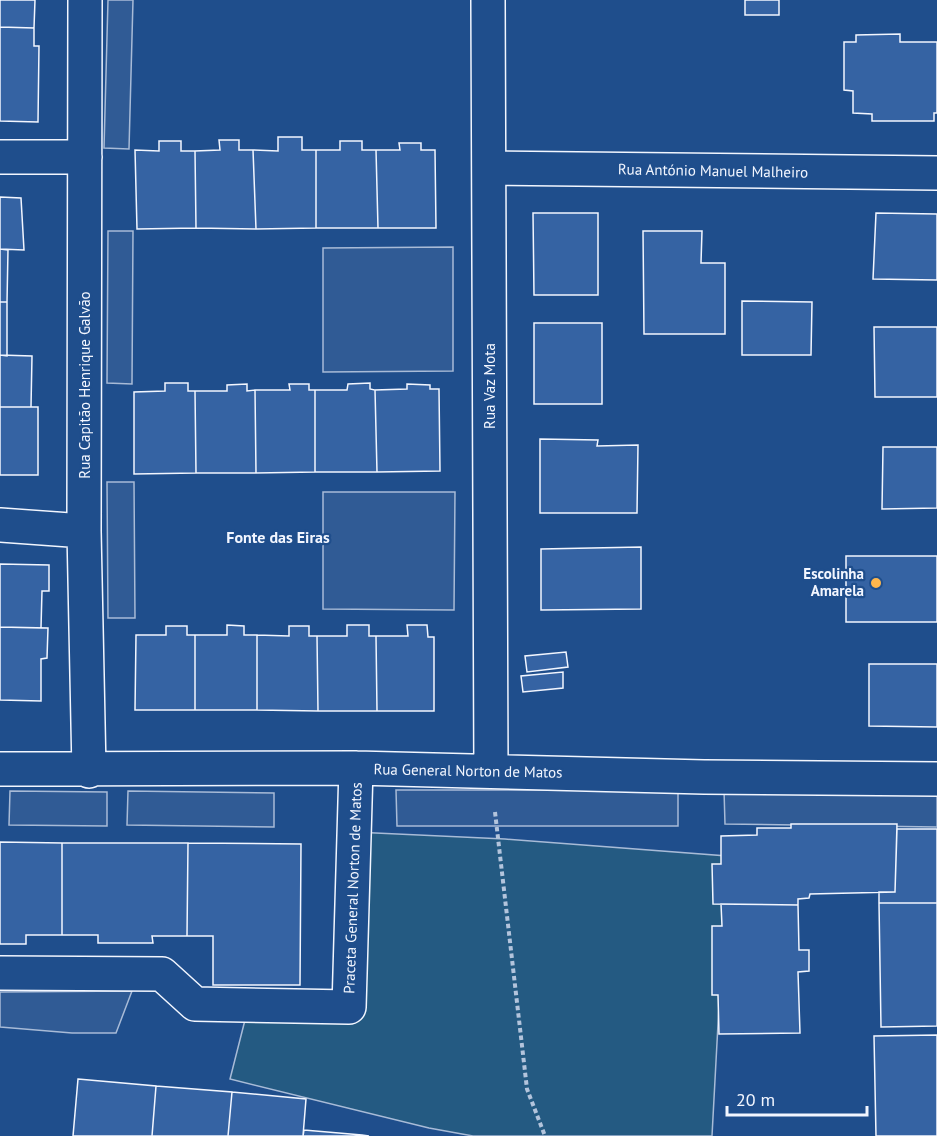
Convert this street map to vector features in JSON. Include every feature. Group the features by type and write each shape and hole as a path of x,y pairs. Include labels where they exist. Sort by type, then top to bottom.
{"street":[{"name":"Rua Capitão Henrique Galvão","path":"85,0 84,531 89,771"},
{"name":"Rua Vaz Mota","path":"488,0 491,771"},
{"path":"0,157 85,157"},
{"name":"Rua António Manuel Malheiro","path":"489,168 937,173"},
{"path":"0,525 84,531"},
{"name":"Rua General Norton de Matos","path":"0,769 89,771 356,768 937,779"},
{"name":"Praceta General Norton de Matos","path":"0,973 162,974 195,1004 350,1007 356,768"}],"path":[{"path":"491,771 527,1089 545,1136"}],"shaded area":[{"path":"108,0 133,0 129,149 104,148"},
{"path":"108,231 133,231 132,384 107,383"},
{"path":"453,247 453,371 323,372 323,248"},
{"path":"107,482 134,482 135,618 108,618"},
{"path":"323,492 455,492 454,610 323,609"},
{"path":"396,790 678,790 678,826 397,826"},
{"path":"724,790 937,794 937,827 725,824"},
{"path":"10,791 107,792 107,826 9,825"},
{"path":"128,791 274,793 274,827 127,825"},
{"path":"354,832 505,839 727,856 712,1136 473,1136 429,1128 230,1079 245,1020 349,1007"},
{"path":"132,991 116,1033 72,1033 0,1027 0,992"}],"building":[{"path":"0,0 35,0 34,28 0,27"},
{"path":"745,0 779,0 779,15 745,15"},
{"path":"0,27 34,28 34,46 39,46 38,122 0,121"},
{"path":"900,34 900,42 937,42 937,113 934,113 934,121 872,121 872,114 853,113 853,91 844,90 844,42 856,42 856,35"},
{"path":"278,137 302,137 302,150 316,150 316,228 256,229 253,150 278,151"},
{"path":"219,140 239,140 239,150 253,150 256,229 196,228 195,151 220,150"},
{"path":"159,141 181,141 181,151 195,151 196,228 137,229 135,150 159,151"},
{"path":"340,141 362,141 362,150 376,150 378,228 316,228 316,150 340,150"},
{"path":"399,143 421,143 421,150 435,150 436,228 378,228 376,150 400,150"},
{"path":"0,197 21,198 24,250 0,249"},
{"path":"533,213 598,213 598,295 534,295"},
{"path":"876,213 937,214 937,280 873,279"},
{"path":"643,231 702,231 701,263 725,263 725,334 644,334"},
{"path":"0,249 8,250 7,302 0,302"},
{"path":"742,301 812,302 811,355 742,355"},
{"path":"0,302 7,302 7,356 0,355"},
{"path":"534,323 602,323 602,404 534,404"},
{"path":"874,327 937,327 937,397 875,397"},
{"path":"0,355 32,356 31,407 0,407"},
{"path":"165,383 188,383 188,391 195,391 196,473 134,474 134,392 165,391"},
{"path":"370,383 370,389 375,390 377,472 315,472 315,390 347,390 348,384"},
{"path":"247,384 247,391 255,390 256,473 196,473 195,391 227,391 227,385"},
{"path":"289,384 309,384 309,390 315,390 315,472 256,473 255,390 290,390"},
{"path":"407,384 430,385 430,389 439,389 440,471 377,472 375,390 407,389"},
{"path":"0,407 38,407 38,475 0,475"},
{"path":"540,439 598,440 597,446 638,445 637,513 540,513"},
{"path":"883,447 937,447 937,508 882,509"},
{"path":"641,547 641,609 541,610 541,549"},
{"path":"846,556 937,556 937,622 846,622"},
{"path":"0,564 49,565 49,591 42,591 41,628 0,627"},
{"path":"227,625 244,626 244,635 257,635 257,710 195,710 195,635 227,635"},
{"path":"347,625 369,625 369,636 376,636 377,711 318,711 317,636 347,636"},
{"path":"407,625 427,625 428,637 434,637 434,711 377,711 376,636 408,636"},
{"path":"166,626 187,626 187,635 195,635 195,710 135,710 136,635 166,635"},
{"path":"289,626 309,626 309,636 317,636 318,711 257,710 257,635 289,636"},
{"path":"0,627 48,628 47,658 41,659 41,701 0,700"},
{"path":"566,652 568,667 527,672 525,656"},
{"path":"869,664 937,664 937,727 869,726"},
{"path":"563,672 563,688 523,692 521,676"},
{"path":"791,824 897,824 895,892 810,894 809,898 798,899 798,905 713,904 712,864 721,864 721,836 757,835 757,828 791,828"},
{"path":"897,829 937,829 937,903 879,903 879,892 895,892"},
{"path":"0,842 62,843 62,935 26,935 26,944 0,944"},
{"path":"62,843 188,843 187,936 152,936 153,943 98,943 98,935 62,935"},
{"path":"188,843 301,844 300,985 213,985 213,936 187,936"},
{"path":"879,903 937,903 937,1026 881,1027"},
{"path":"721,904 798,905 799,950 809,950 809,971 798,972 800,1033 719,1034 718,995 712,995 712,926 722,926"},
{"path":"937,1035 937,1136 876,1136 874,1036"},
{"path":"78,1079 156,1086 152,1136 73,1136"},
{"path":"156,1086 232,1092 228,1136 152,1136"},
{"path":"232,1092 306,1099 303,1136 228,1136"},
{"path":"304,1130 362,1135 369,1136 303,1136"}],"place":[{"name":"Escolinha Amarela","path":"876,583"}],"district":[{"name":"Fonte das Eiras","path":"278,537"}]}
